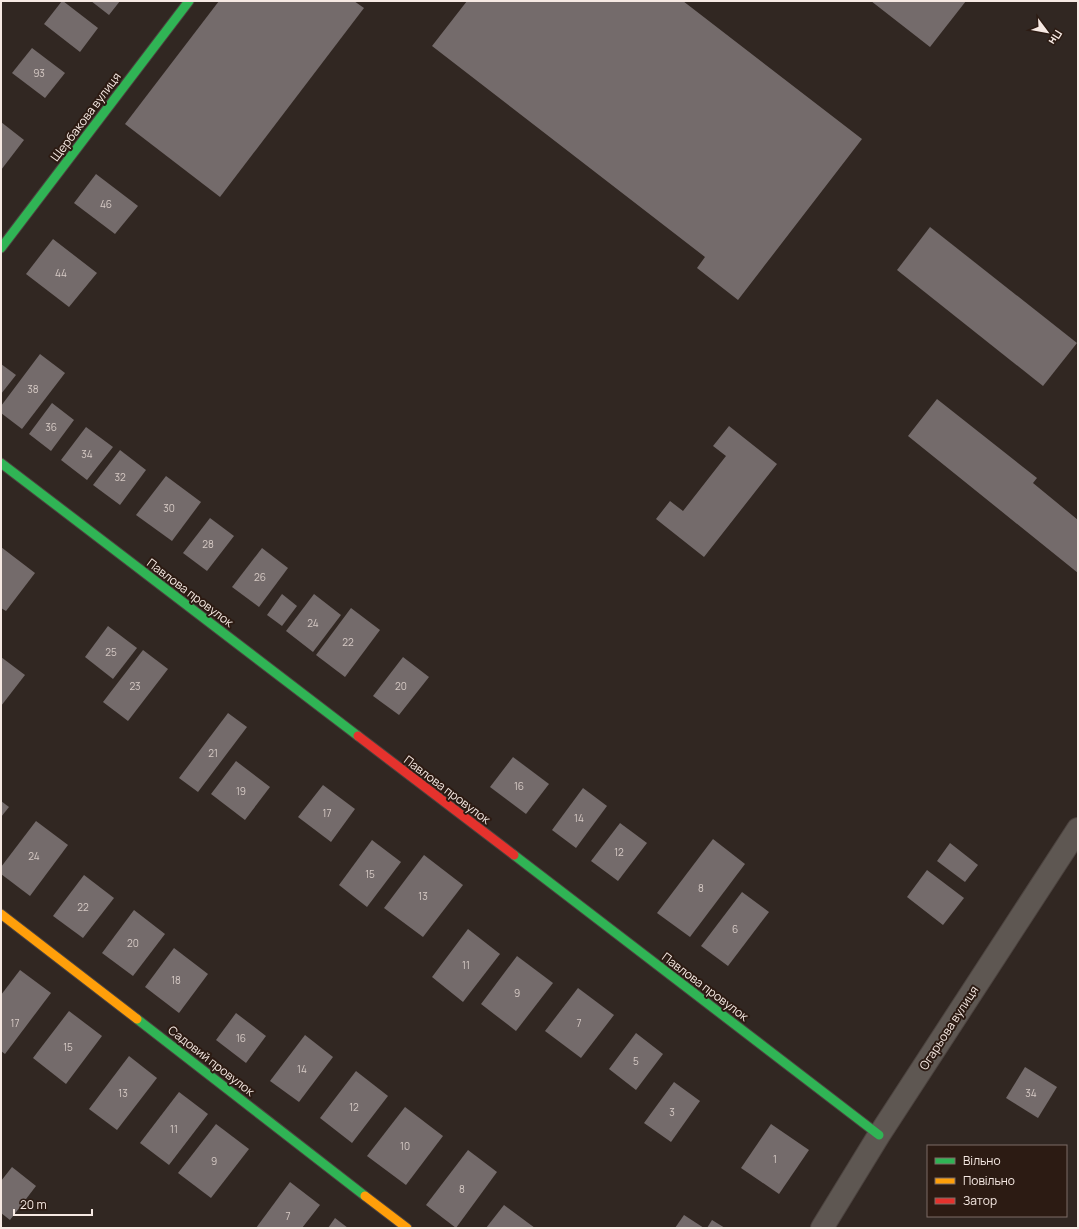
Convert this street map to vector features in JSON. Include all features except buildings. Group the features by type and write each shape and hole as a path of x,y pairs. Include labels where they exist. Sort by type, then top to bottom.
{"street":[{"name":"Щербакова вулиця","path":"1,248 189,1"},
{"name":"Павлова провулок","path":"1,463 879,1135"},
{"name":"Огарьова вулиця","path":"822,1228 879,1135 1078,829"},
{"name":"Садовий провулок","path":"1,914 407,1228"}],"traffic: fast":[{"path":"1,248 189,1"},
{"path":"1,463 358,736"},
{"path":"514,855 879,1135"},
{"path":"137,1019 365,1196"}],"traffic: slow":[{"path":"1,914 137,1019"},
{"path":"365,1196 407,1228"}],"traffic: jam":[{"path":"358,736 514,855"}]}
